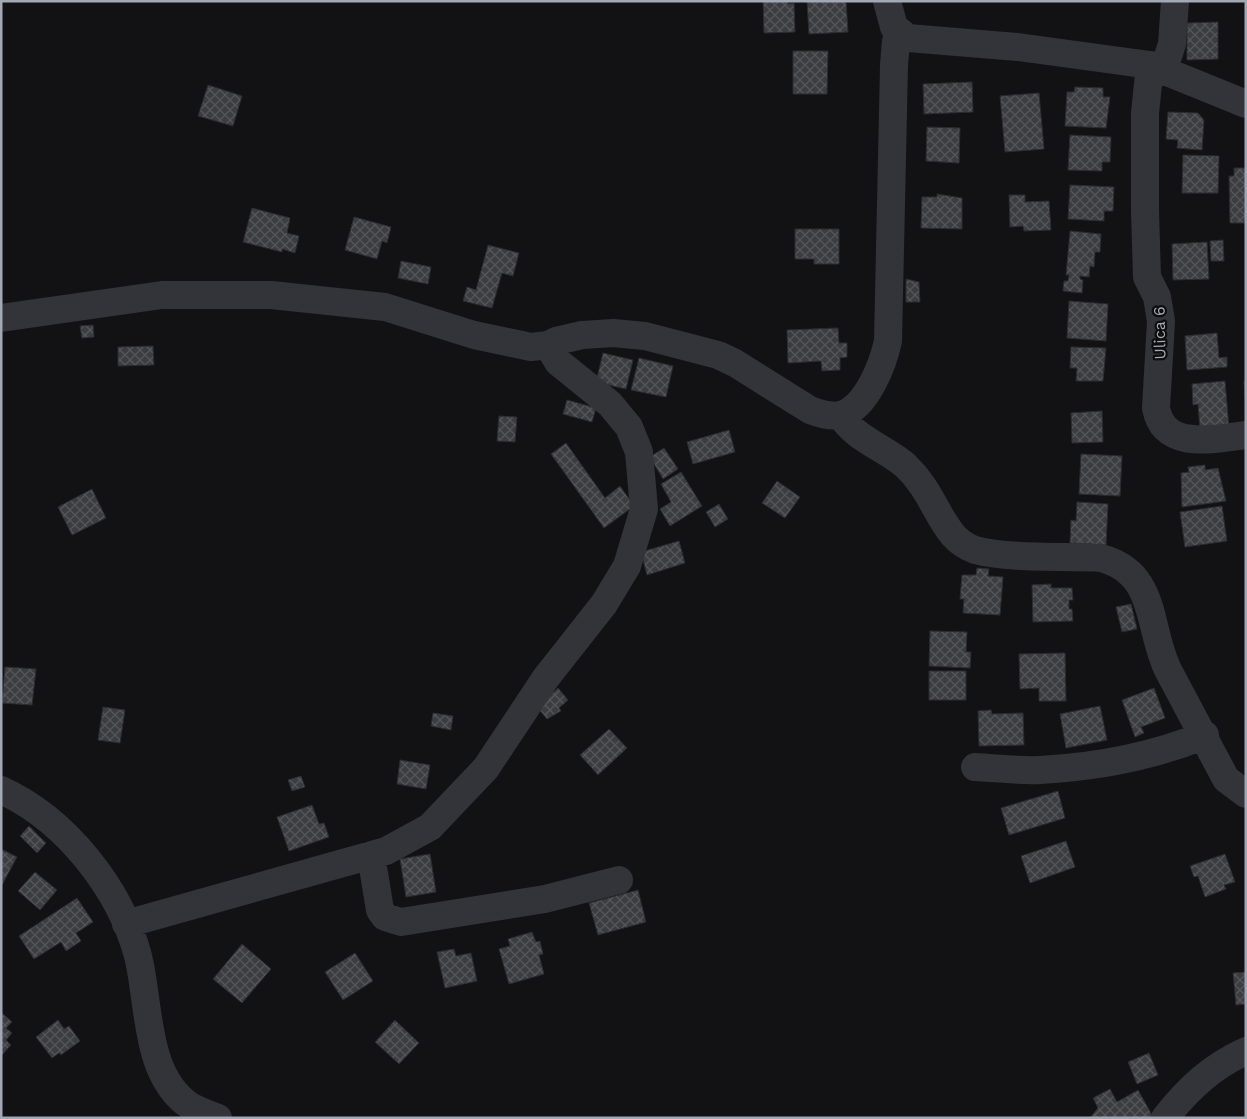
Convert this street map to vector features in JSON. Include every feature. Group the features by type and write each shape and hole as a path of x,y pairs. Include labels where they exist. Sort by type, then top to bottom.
{"street":[{"path":"887,1 890,18 900,34 917,40 1018,47 1157,67 1246,104"},
{"name":"Ulica 6","path":"1175,1 1172,44 1157,67 1145,113 1147,277 1157,297 1160,321 1156,408 1158,418 1166,430 1184,438 1206,440 1246,435"},
{"path":"1,318 162,295 271,295 385,307 474,335 531,347 548,345 556,341 582,335 613,333 669,341 718,355 735,363 810,410 821,414 841,415 851,409 872,385 882,363 888,341 894,65 896,41 900,34"},
{"path":"126,924 386,851 430,827 486,768 545,679 604,604 627,566 644,509 641,466 635,440 620,413 558,362 548,345"},
{"path":"841,415 852,427 889,452 920,480 949,529 955,537 969,548 1014,554 1101,558 1112,561 1132,573 1146,594 1160,654 1226,779 1246,794"},
{"path":"974,767 1039,770 1098,763 1172,749 1204,735"},
{"path":"1,790 45,817 92,864 126,924 137,954 161,1072 181,1099 202,1112 218,1118"},
{"path":"371,855 380,910 385,917 401,922 545,899 619,880"},
{"path":"1165,1118 1189,1090 1209,1071 1246,1051"}],"building":[{"path":"763,1 788,1 788,4 794,3 795,32 764,33"},
{"path":"807,1 846,1 848,32 809,34"},
{"path":"1218,22 1218,59 1187,60 1187,23"},
{"path":"793,51 828,51 827,94 793,94"},
{"path":"972,82 973,112 924,114 923,84"},
{"path":"208,85 242,96 233,126 198,116"},
{"path":"1075,87 1103,88 1103,97 1110,97 1106,128 1065,126 1067,92 1074,92"},
{"path":"1039,93 1044,149 1005,152 1000,96"},
{"path":"1168,112 1198,113 1204,120 1202,150 1177,148 1178,140 1166,139"},
{"path":"927,127 960,128 959,163 926,161"},
{"path":"1070,135 1111,137 1110,162 1102,162 1102,171 1068,170"},
{"path":"1183,155 1219,156 1218,193 1182,193"},
{"path":"1234,168 1246,168 1246,223 1230,223 1229,176 1234,176"},
{"path":"1070,185 1114,187 1113,211 1104,211 1104,221 1068,219"},
{"path":"937,194 962,198 962,229 921,228 922,197 937,197"},
{"path":"1009,195 1025,195 1025,202 1049,201 1051,230 1024,231 1023,226 1010,227"},
{"path":"252,208 290,218 287,233 299,236 295,253 282,249 282,252 243,242"},
{"path":"354,217 391,227 387,243 382,241 377,259 345,250"},
{"path":"795,229 839,229 839,264 814,264 814,259 795,259"},
{"path":"1070,231 1101,234 1100,252 1095,252 1094,267 1090,266 1089,277 1080,276 1080,279 1083,280 1082,293 1063,291 1064,281 1068,281 1069,275 1066,275"},
{"path":"1223,240 1224,261 1211,261 1210,241"},
{"path":"1207,242 1209,279 1173,280 1172,244"},
{"path":"488,245 519,253 513,276 502,273 492,308 463,301 467,287 476,290"},
{"path":"401,261 431,267 428,284 398,278"},
{"path":"906,279 919,282 920,302 906,302"},
{"path":"1069,301 1108,304 1106,341 1067,338"},
{"path":"93,325 94,337 82,338 80,326"},
{"path":"838,328 839,343 847,343 847,357 840,358 840,370 822,371 821,361 788,363 787,330"},
{"path":"1217,333 1219,358 1227,357 1227,367 1187,370 1185,336"},
{"path":"153,346 154,365 118,366 118,347"},
{"path":"1071,347 1106,348 1103,381 1076,381 1077,368 1070,368"},
{"path":"603,353 633,360 626,389 596,382"},
{"path":"639,358 673,366 666,397 631,390"},
{"path":"1225,381 1229,428 1200,431 1198,404 1193,405 1192,384"},
{"path":"1244,381 1246,381 1246,413"},
{"path":"567,400 596,408 592,422 563,414"},
{"path":"1102,411 1103,442 1072,443 1071,413"},
{"path":"499,416 517,417 515,442 497,441"},
{"path":"729,430 735,452 693,464 687,442"},
{"path":"566,443 605,498 620,486 634,506 604,528 551,454"},
{"path":"664,448 678,469 663,479 650,457"},
{"path":"1081,454 1122,456 1120,496 1079,494"},
{"path":"1205,465 1205,470 1218,468 1226,501 1182,507 1181,473 1189,472 1188,467"},
{"path":"681,472 702,506 670,526 660,509 671,502 661,484"},
{"path":"777,481 800,497 785,518 762,503"},
{"path":"92,489 106,518 72,535 58,507"},
{"path":"1077,502 1108,504 1106,545 1070,543 1071,520 1076,521"},
{"path":"719,504 728,519 715,527 706,512"},
{"path":"1222,506 1227,541 1185,547 1180,512"},
{"path":"679,541 685,563 647,575 641,552"},
{"path":"977,568 989,569 988,576 1003,577 1000,615 963,613 964,599 960,599 962,575 976,575"},
{"path":"1051,584 1051,588 1072,588 1073,600 1069,600 1069,609 1072,609 1073,621 1033,622 1032,585"},
{"path":"1131,604 1137,629 1122,632 1116,607"},
{"path":"930,631 967,632 966,652 971,652 970,668 929,666"},
{"path":"1065,653 1066,701 1039,701 1039,688 1020,689 1019,654"},
{"path":"5,667 36,669 32,705 2,703"},
{"path":"929,671 966,671 966,700 929,700"},
{"path":"558,688 568,700 559,708 561,711 547,719 537,707"},
{"path":"1154,688 1165,718 1141,727 1144,733 1135,737 1122,700"},
{"path":"1100,706 1107,740 1066,748 1060,714"},
{"path":"103,707 125,710 120,743 98,740"},
{"path":"991,710 992,714 1023,713 1024,745 979,746 978,711"},
{"path":"433,713 453,716 451,730 431,726"},
{"path":"609,729 627,748 598,775 580,755"},
{"path":"400,760 430,765 426,789 397,784"},
{"path":"301,776 305,787 292,791 288,780"},
{"path":"1058,791 1065,818 1009,835 1001,808"},
{"path":"312,805 319,824 324,823 329,837 289,851 277,817"},
{"path":"29,826 46,843 37,853 20,836"},
{"path":"1066,841 1075,867 1030,883 1021,856"},
{"path":"1,849 17,857 1,887"},
{"path":"430,854 436,892 406,897 400,859"},
{"path":"1225,854 1235,882 1224,885 1226,889 1205,897 1198,876 1194,877 1190,866"},
{"path":"35,872 57,890 40,910 18,891"},
{"path":"638,890 646,922 598,935 589,903"},
{"path":"77,898 93,922 76,933 81,941 66,951 61,942 34,959 19,936"},
{"path":"532,932 536,942 540,941 543,954 539,955 544,974 509,984 499,949 510,946 508,939"},
{"path":"242,944 271,969 242,1003 213,979"},
{"path":"454,949 456,956 471,953 477,981 445,988 437,952"},
{"path":"355,953 373,981 343,1000 325,972"},
{"path":"1246,972 1246,1004 1236,1005 1233,973"},
{"path":"2,1013 12,1022 6,1028 12,1033 6,1040 11,1045 1,1056"},
{"path":"58,1020 64,1029 69,1026 80,1041 61,1055 59,1053 52,1058 36,1037"},
{"path":"395,1020 419,1043 399,1064 375,1042"},
{"path":"1149,1053 1158,1075 1137,1084 1128,1062"},
{"path":"1110,1089 1117,1102 1138,1090 1152,1115 1150,1118 1090,1118 1098,1108 1093,1098"}]}
